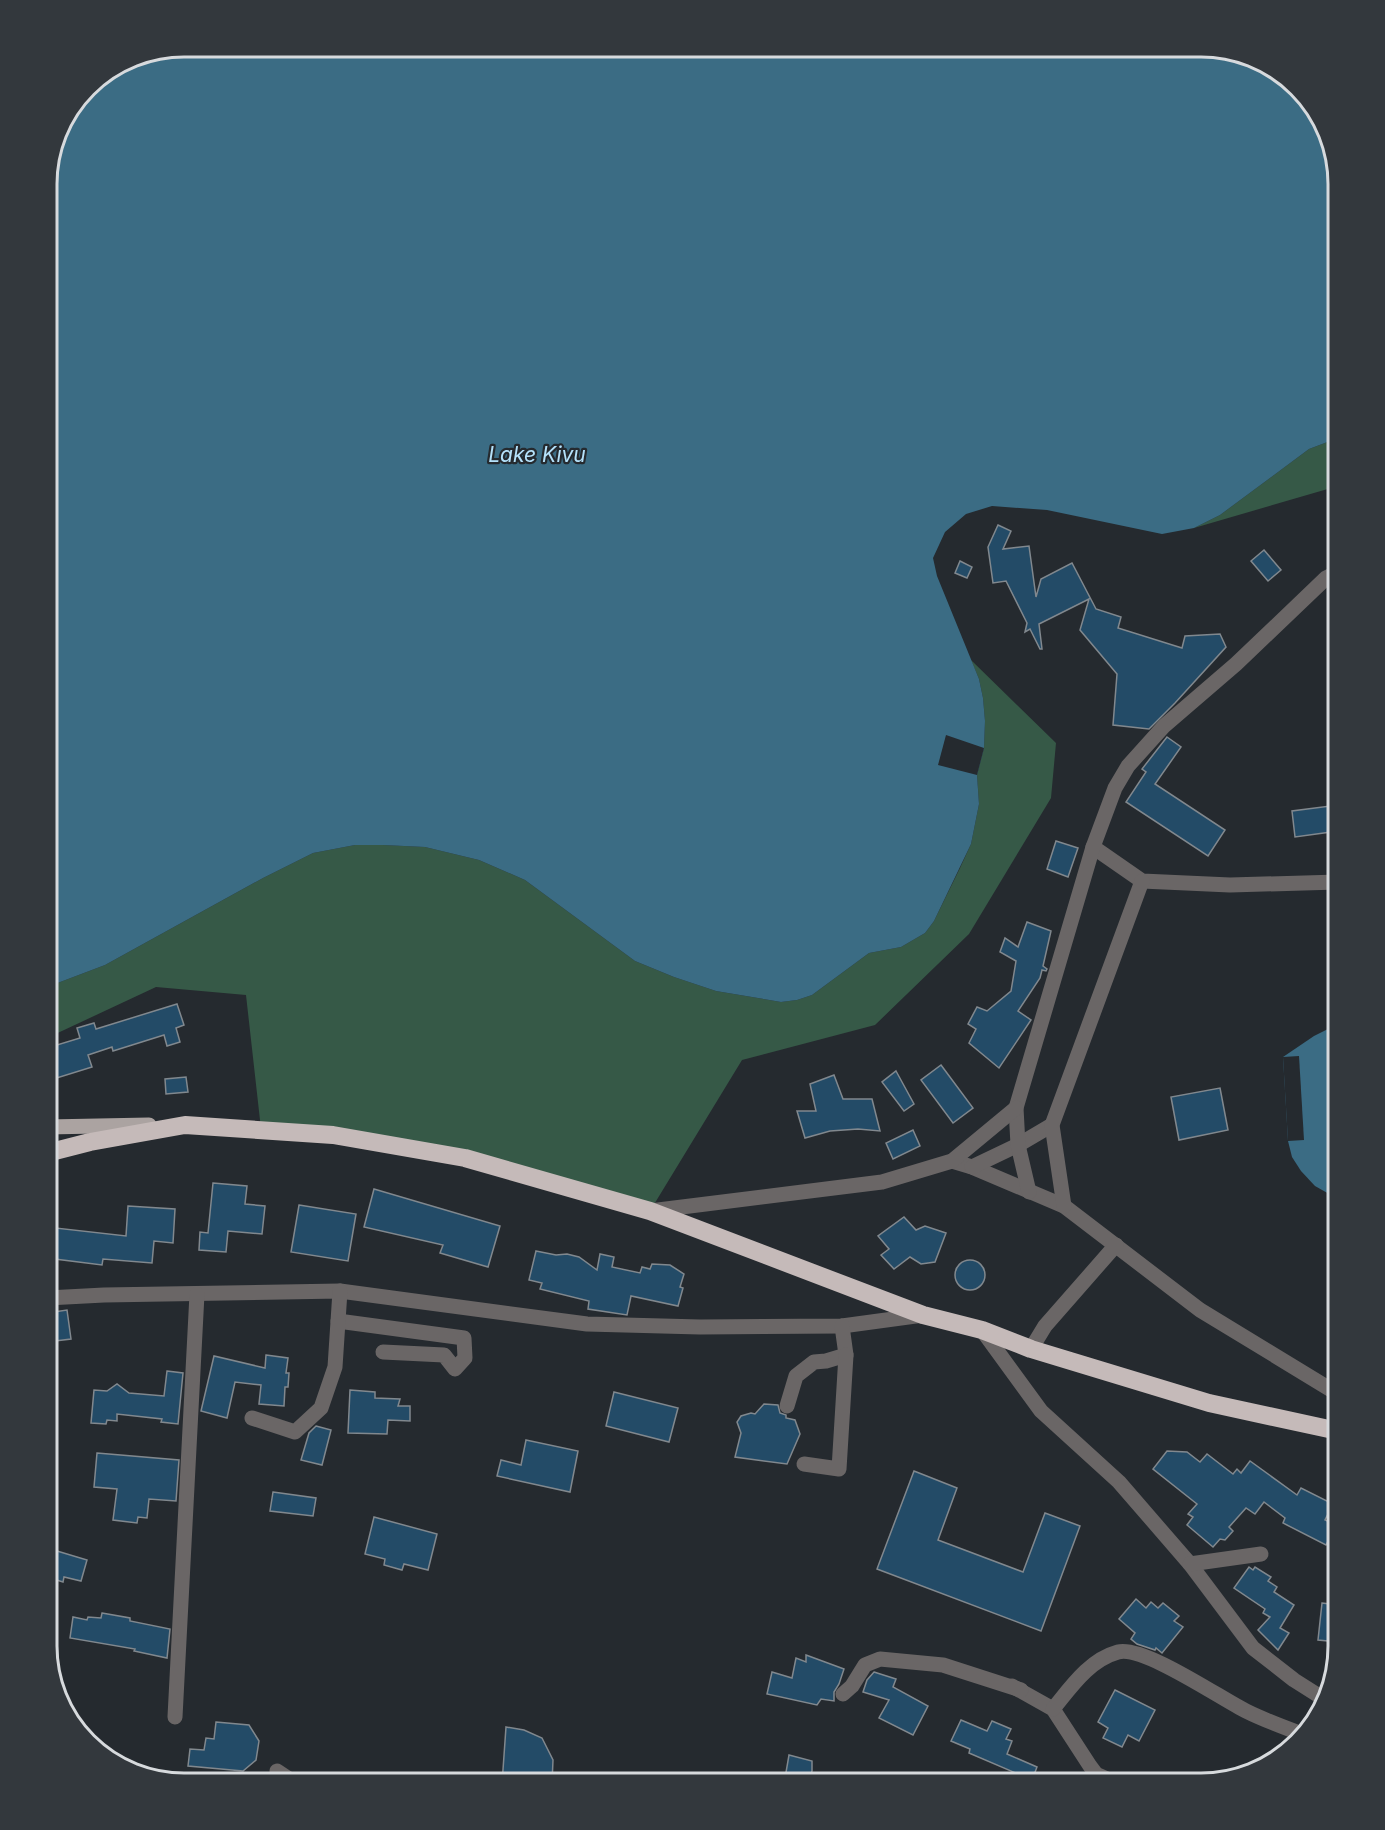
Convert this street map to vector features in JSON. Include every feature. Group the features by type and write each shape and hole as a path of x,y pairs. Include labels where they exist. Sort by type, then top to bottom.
{"highway":[{"path":"57,1150 90,1142 185,1125 333,1135 465,1158 650,1211 923,1315 982,1330 1031,1349 1209,1403 1328,1429"}],"main road":[{"path":"57,1127 185,1125"}],"street":[{"path":"1029,1192 1018,1144 1016,1108 1093,847 1115,788 1142,748 1164,726 1236,664 1328,577"},
{"path":"1093,847 1142,881 1230,885 1328,882"},
{"path":"1064,1206 1052,1125 1142,881"},
{"path":"650,1211 882,1182 952,1161 1016,1108"},
{"path":"972,1167 1052,1125"},
{"path":"952,1161 972,1167 1064,1206 1200,1310 1328,1388"},
{"path":"1031,1349 1045,1326 1116,1245"},
{"path":"57,1297 340,1291 587,1324 700,1327 842,1326 923,1315"},
{"path":"252,1418 295,1432 321,1408 335,1367 340,1291"},
{"path":"175,1718 197,1294"},
{"path":"338,1321 464,1338 465,1358 455,1369 444,1355 383,1352"},
{"path":"804,1464 839,1469 846,1355 842,1326"},
{"path":"982,1330 1041,1412 1119,1482 1190,1564 1253,1648 1318,1695"},
{"path":"788,1406 796,1376 814,1362 846,1355"},
{"path":"1190,1564 1261,1554"},
{"path":"1053,1709 1088,1668 1106,1656 1130,1651 1185,1677 1248,1712 1295,1731"},
{"path":"843,1694 852,1686 865,1665 880,1659 944,1665 1021,1690"},
{"path":"979,1668 1053,1709 1095,1773"}],"green space":[{"path":"1328,442 1328,489 1194,528 1220,515 1309,449"},
{"path":"971,660 1056,743 1051,798 969,934 875,1025 742,1060 650,1211 465,1158 261,1129 246,995 156,987 57,1033 57,983 105,965 313,853 355,845 425,847 479,860 525,880 635,961 716,991 781,1002 812,995 869,953 901,947 925,933 934,921 971,844 979,804 977,775 984,748 985,721 979,679"}],"water":[{"name":"Lake Kivu","path":"184,57 1209,57 1226,59 1264,74 1291,94 1307,113 1321,143 1327,168 1328,442 1309,449 1220,515 1194,528 1162,534 1047,510 992,506 966,514 945,532 933,558 937,576 979,679 985,721 984,748 977,775 979,804 971,844 934,921 925,933 901,947 869,953 812,995 781,1002 716,991 635,961 525,880 479,860 425,847 355,845 313,853 105,965 57,983 57,176 61,151 78,113 113,78 151,61"},
{"path":"1328,1029 1328,1193 1315,1186 1301,1171 1292,1157 1288,1141 1283,1057"}],"pier":[{"path":"946,735 984,748 977,775 938,765"},
{"path":"1299,1056 1304,1140 1288,1141 1283,1057"}],"building":[{"path":"998,525 1011,531 1003,549 1029,546 1036,597 1041,579 1072,563 1096,609 1121,617 1118,628 1182,648 1185,636 1220,634 1226,647 1149,729 1113,725 1117,674 1080,630 1089,599 1039,624 1042,649 1040,649 1030,629 1025,632 1027,623 1006,581 993,583 988,547"},
{"path":"1264,550 1281,570 1268,581 1251,561"},
{"path":"960,561 972,567 967,578 955,573"},
{"path":"1167,737 1181,747 1155,784 1225,830 1208,856 1126,802 1146,772 1142,769"},
{"path":"1328,806 1328,832 1295,837 1292,811"},
{"path":"1056,841 1078,848 1068,877 1047,869"},
{"path":"1027,922 1051,931 1043,966 1047,969 1042,970 1040,978 1018,1011 1031,1020 999,1068 969,1043 976,1029 968,1024 977,1007 987,1011 1011,991 1016,961 1000,952 1005,938 1018,947"},
{"path":"177,1004 184,1025 176,1028 180,1042 167,1046 164,1035 113,1051 112,1047 88,1055 92,1067 57,1078 57,1045 80,1038 77,1028 94,1023 96,1029"},
{"path":"941,1065 973,1108 953,1123 921,1080"},
{"path":"896,1071 914,1104 904,1111 882,1082"},
{"path":"834,1075 843,1099 872,1099 880,1131 858,1129 830,1131 805,1138 797,1111 816,1111 810,1084"},
{"path":"186,1077 188,1092 166,1094 165,1079"},
{"path":"1220,1088 1228,1130 1179,1140 1171,1097"},
{"path":"913,1130 920,1146 893,1159 886,1143"},
{"path":"213,1183 247,1186 245,1204 265,1206 262,1234 228,1231 226,1252 199,1250 200,1232 208,1233"},
{"path":"374,1189 500,1226 488,1267 440,1253 443,1245 364,1227"},
{"path":"299,1205 356,1214 348,1261 291,1252"},
{"path":"128,1206 175,1209 173,1243 154,1241 152,1263 103,1259 102,1265 57,1259 57,1228 126,1236"},
{"path":"904,1217 916,1230 925,1226 946,1233 935,1262 921,1264 910,1257 894,1269 881,1255 889,1249 878,1236"},
{"path":"536,1251 579,1257 597,1270 600,1254 614,1257 612,1267 640,1273 642,1267 650,1269 652,1264 670,1265 684,1274 678,1306 631,1296 627,1315 588,1309 589,1301 540,1289 542,1283 529,1280"},
{"path":"970,1260 976,1261 984,1269 984,1281 976,1289 970,1290 964,1289 956,1281 955,1275 956,1269 964,1261"},
{"path":"67,1310 71,1339 57,1341 57,1312"},
{"path":"266,1355 288,1358 286,1373 289,1373 288,1387 285,1387 284,1406 259,1404 261,1385 235,1382 227,1418 201,1411 214,1356 265,1368"},
{"path":"167,1371 183,1373 178,1424 161,1422 162,1419 117,1414 117,1421 107,1420 106,1424 91,1423 94,1390 107,1391 117,1384 129,1393 164,1396"},
{"path":"350,1390 375,1392 375,1398 400,1399 398,1406 410,1406 410,1421 388,1420 387,1434 348,1433"},
{"path":"614,1392 678,1408 669,1442 606,1426"},
{"path":"764,1404 778,1405 780,1413 786,1415 786,1418 795,1420 800,1434 787,1464 735,1457 741,1433 737,1422 741,1416 755,1414"},
{"path":"316,1426 331,1430 322,1465 301,1460 309,1433"},
{"path":"526,1440 578,1451 570,1492 497,1476 501,1460 521,1465"},
{"path":"1167,1451 1187,1452 1200,1462 1207,1454 1233,1474 1237,1469 1241,1473 1250,1461 1297,1495 1301,1488 1328,1502 1328,1514 1325,1520 1328,1521 1328,1541 1326,1545 1283,1523 1285,1518 1264,1502 1255,1514 1246,1508 1229,1527 1233,1531 1225,1540 1220,1539 1213,1547 1187,1525 1193,1517 1188,1514 1197,1504 1153,1469"},
{"path":"97,1453 179,1460 176,1501 149,1499 147,1518 138,1517 137,1523 113,1520 117,1489 94,1487"},
{"path":"914,1471 957,1488 938,1540 1023,1572 1045,1513 1080,1526 1041,1631 877,1569"},
{"path":"273,1492 316,1498 313,1516 270,1511"},
{"path":"374,1517 437,1534 428,1570 404,1564 402,1570 384,1565 385,1559 365,1554"},
{"path":"57,1551 87,1560 81,1581 64,1577 63,1582 57,1580"},
{"path":"1249,1567 1253,1570 1255,1567 1271,1577 1268,1581 1277,1587 1274,1592 1294,1605 1280,1628 1289,1633 1278,1650 1258,1630 1270,1617 1263,1613 1265,1609 1234,1588"},
{"path":"1136,1599 1146,1608 1151,1602 1158,1608 1163,1603 1179,1616 1174,1621 1183,1627 1162,1653 1156,1648 1155,1650 1137,1644 1131,1639 1135,1633 1119,1619"},
{"path":"1322,1603 1328,1604 1328,1641 1318,1640"},
{"path":"102,1613 170,1629 167,1658 134,1651 135,1649 70,1638 73,1617 87,1620 88,1617 101,1618"},
{"path":"806,1655 844,1669 834,1692 834,1701 821,1699 817,1705 767,1694 772,1672 792,1678 796,1658 806,1662"},
{"path":"874,1672 896,1679 893,1687 928,1706 913,1735 879,1718 889,1700 863,1692 867,1680"},
{"path":"1115,1690 1155,1710 1139,1741 1128,1735 1122,1747 1103,1738 1108,1728 1098,1722"},
{"path":"961,1720 987,1731 992,1721 1011,1729 1006,1739 1012,1741 1007,1754 1037,1767 1035,1773 1016,1773 969,1753 970,1749 951,1741"},
{"path":"216,1722 249,1725 259,1741 256,1760 243,1771 188,1766 190,1749 204,1750 206,1738 214,1739"},
{"path":"506,1727 524,1730 542,1738 553,1760 552,1773 503,1773"},
{"path":"789,1755 812,1761 811,1773 786,1773"}]}
